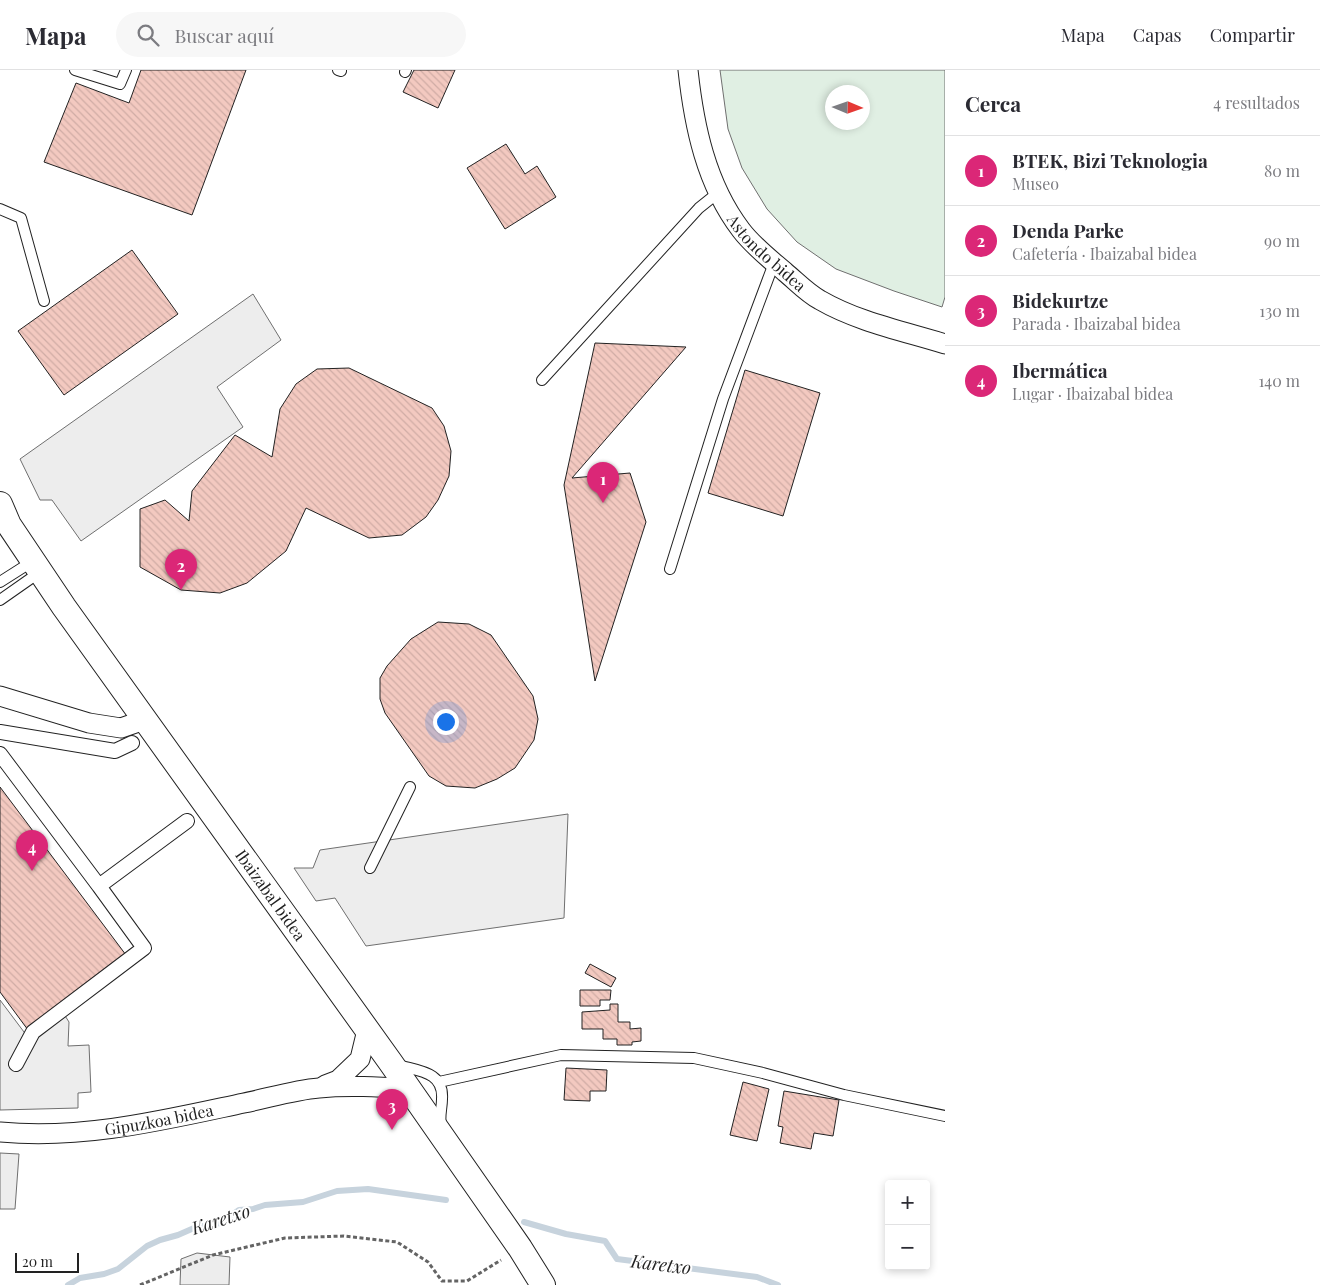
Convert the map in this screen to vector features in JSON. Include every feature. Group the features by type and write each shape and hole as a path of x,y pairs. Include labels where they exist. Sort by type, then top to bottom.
{"street":[{"name":"Astondo bidea","path":"688,70 698,135 707,168 741,230 774,263 819,300 859,318 945,344"},
{"name":"Ibaizabal bidea","path":"0,504 9,526 37,567 144,720 392,1063 520,1248 543,1285"},
{"path":"0,696 38,709 97,724 121,728 144,720"},
{"path":"0,732 114,751 132,743"},
{"path":"0,754 144,948 33,1032 16,1064"},
{"path":"99,886 186,821"},
{"name":"Gipuzkoa bidea","path":"316,1088 338,1080 360,1058 368,1030"},
{"name":"Gipuzkoa bidea","path":"0,1132 20,1134 95,1131 162,1120 316,1088 360,1085 410,1089"}],"lane":[{"path":"75,70 120,84 126,70"},
{"path":"542,380 699,208 719,192"},
{"path":"0,209 21,218 44,301"},
{"path":"670,569 723,399 774,263"},
{"path":"0,582 37,567"},
{"path":"0,600 37,567"},
{"path":"370,868 410,787"},
{"path":"439,1082 562,1056 694,1058 762,1073 844,1095 945,1116"},
{"path":"392,1063 426,1071 439,1082 442,1090 440,1123 445,1142"}],"path":[{"path":"140,1285 213,1255 285,1238 344,1236 397,1242 428,1262 442,1281 468,1280 502,1260"}],"green space":[{"path":"720,70 945,70 945,297 942,307 836,269 797,242 767,209 742,168 728,129"}],"shaded area":[{"path":"253,294 281,340 217,387 243,427 81,541 52,500 40,500 20,459"},
{"path":"568,814 564,918 366,946 335,898 316,901 294,868 313,868 320,850"},
{"path":"0,1000 27,1036 62,1011 69,1022 68,1046 89,1045 91,1092 78,1093 78,1108 0,1110"},
{"path":"0,1153 19,1154 15,1209 0,1209"},
{"path":"197,1253 230,1257 229,1285 180,1285 181,1259"}],"building":[{"path":"141,70 246,70 192,215 44,162 76,83 129,103"},
{"path":"414,70 455,70 438,108 403,92"},
{"path":"506,144 525,174 537,166 556,197 505,229 467,168"},
{"path":"132,250 178,314 64,395 18,331"},
{"path":"595,343 686,347 572,478 630,473 646,522 595,681 564,485"},
{"path":"349,368 432,408 444,426 451,451 449,476 438,500 426,517 402,535 369,538 306,508 286,551 247,583 220,593 181,590 140,567 140,509 165,500 189,521 192,491 235,435 272,457 280,409 296,384 317,369"},
{"path":"745,370 820,393 783,516 708,493"},
{"path":"438,622 469,624 491,635 533,696 538,719 534,740 515,768 497,779 475,788 446,786 429,776 385,713 380,699 380,678 387,666 411,639"},
{"path":"0,787 126,955 28,1030 0,992"},
{"path":"590,964 616,978 611,987 585,973"},
{"path":"580,990 611,990 610,1000 600,1000 600,1006 580,1006"},
{"path":"610,1004 618,1004 618,1022 630,1022 630,1029 641,1028 641,1041 632,1042 632,1045 617,1045 617,1039 603,1039 603,1029 582,1029 582,1012 610,1010"},
{"path":"566,1068 607,1070 606,1091 590,1091 590,1101 564,1100"},
{"path":"743,1082 769,1089 757,1141 730,1135"},
{"path":"784,1091 839,1100 833,1136 814,1133 811,1149 780,1143 783,1127 778,1126"}],"waterway":[{"name":"Karetxo","path":"68,1285 80,1278 104,1274 118,1269 147,1246 194,1228 220,1223 239,1210 253,1209 265,1205 303,1202 337,1191 368,1189 446,1200"},
{"name":"Karetxo","path":"524,1222 566,1234 605,1241 617,1259 757,1277 778,1285"}],"place":[{"name":"BTEK, Bizi Teknologia","path":"603,503"},
{"name":"Denda Parke","path":"181,590"},
{"name":"Ibermática","path":"32,871"},
{"name":"Bidekurtze","path":"392,1130"}]}
